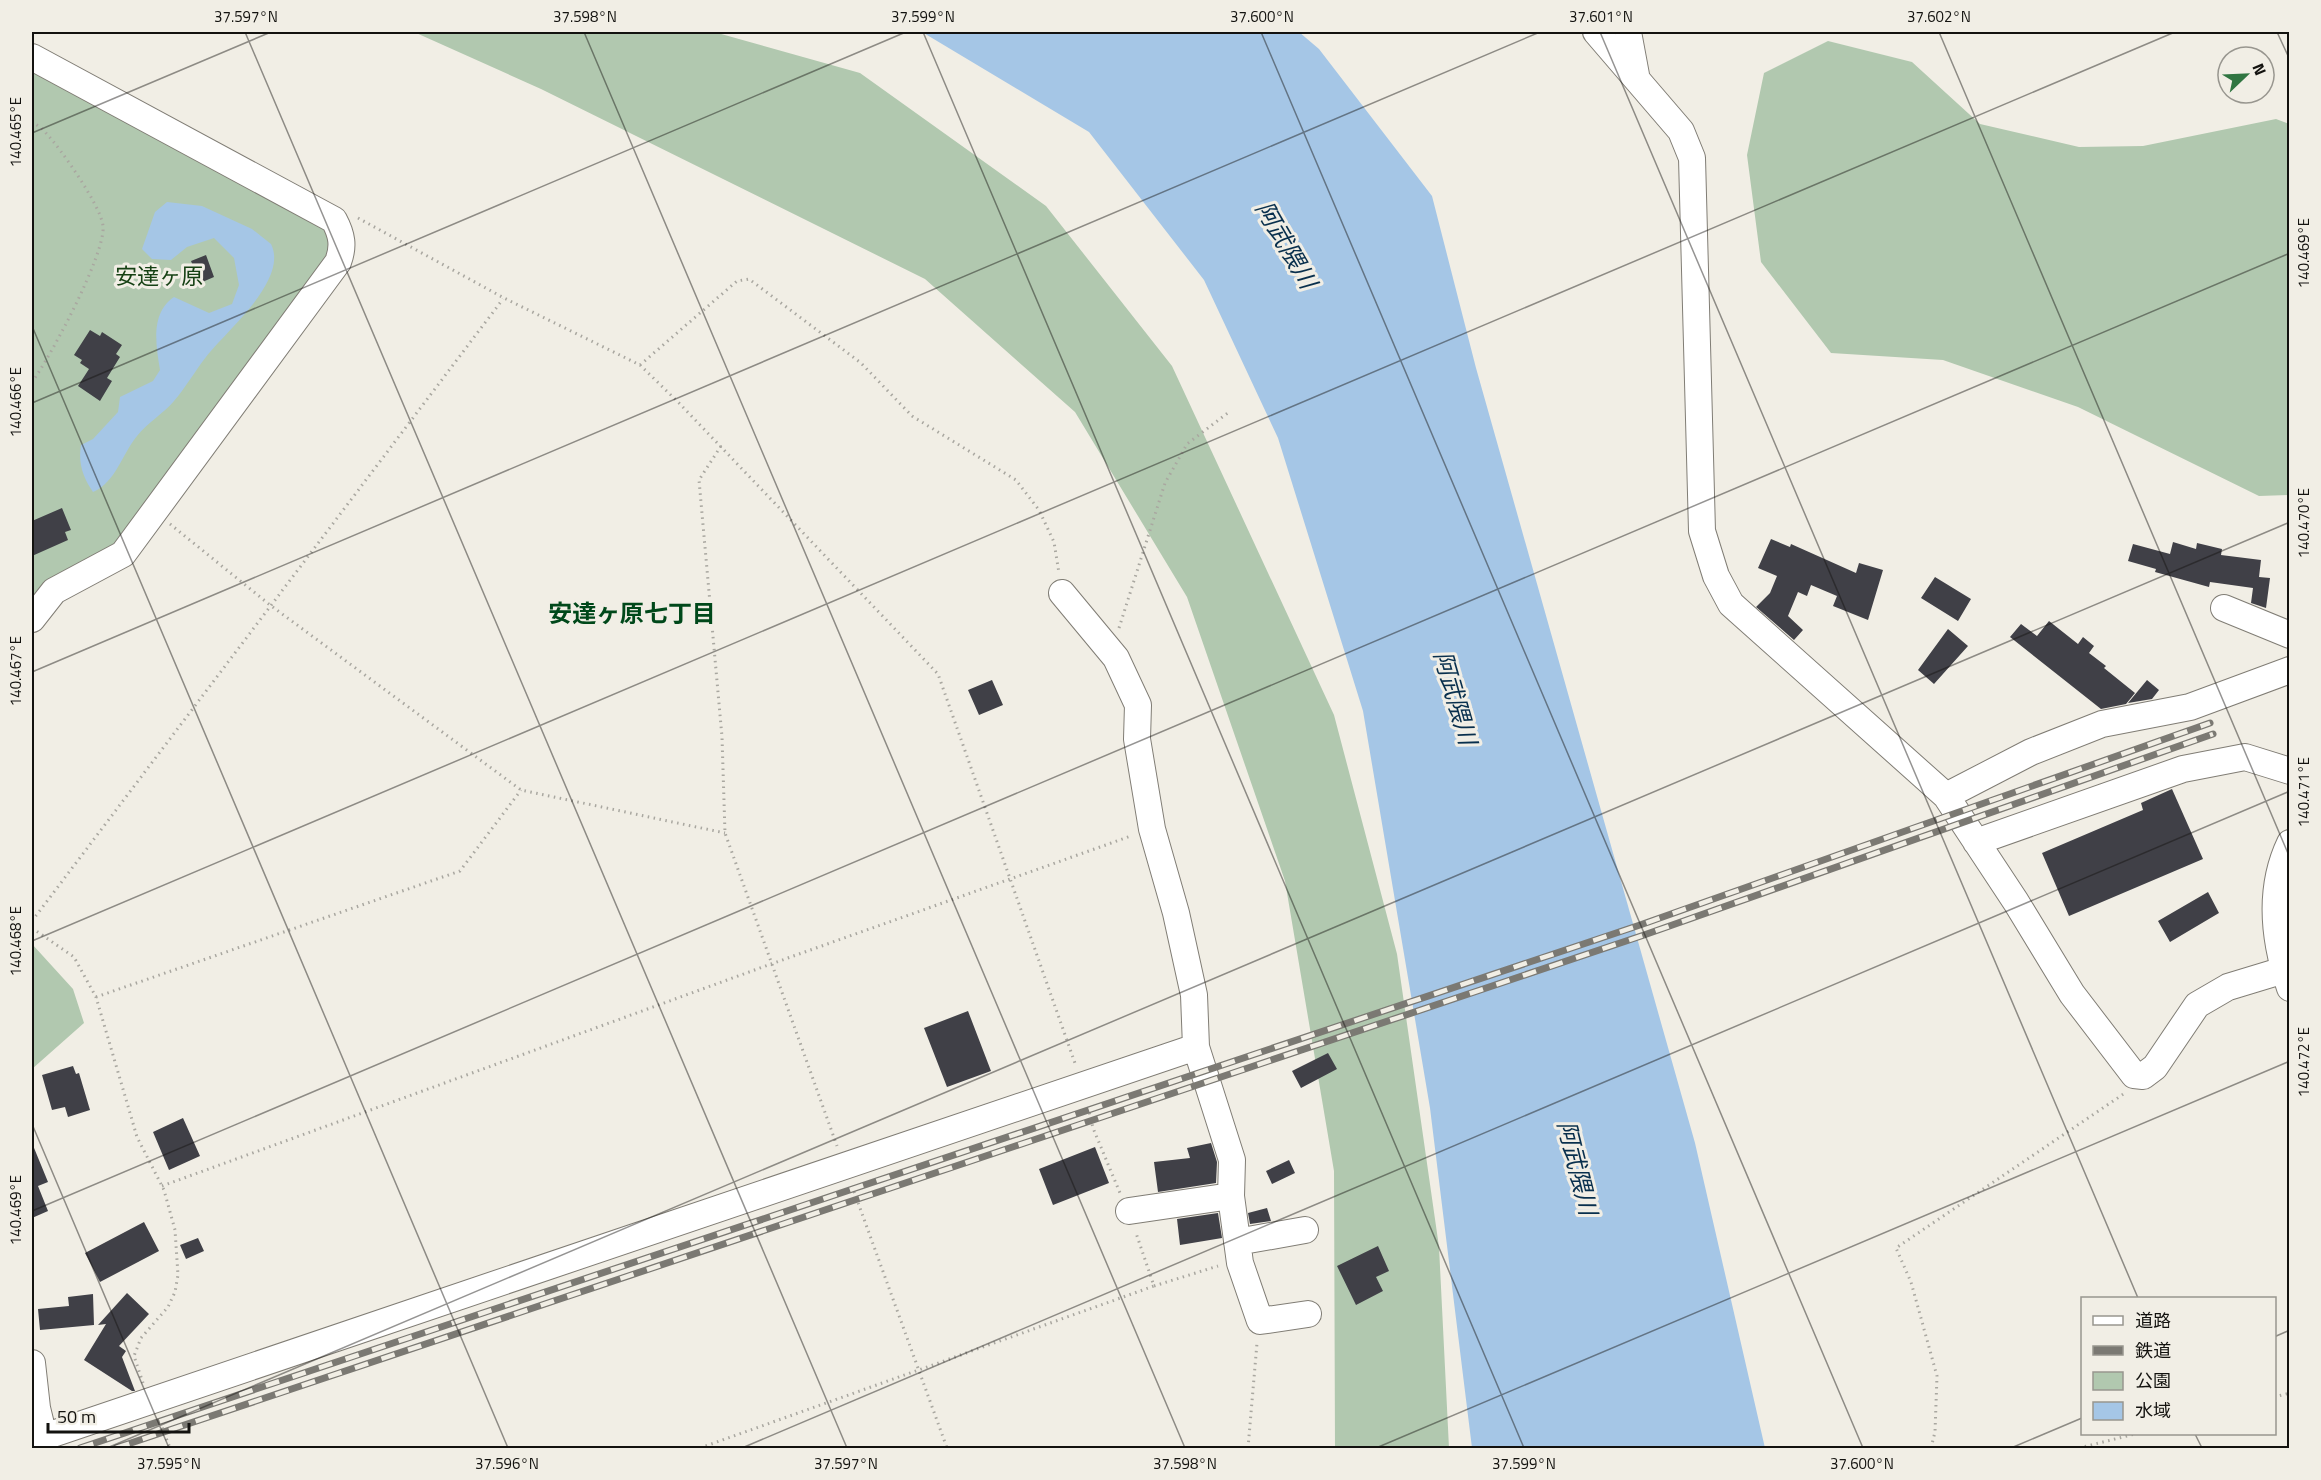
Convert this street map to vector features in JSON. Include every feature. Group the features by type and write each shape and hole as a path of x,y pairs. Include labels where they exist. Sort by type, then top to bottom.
{"street":[{"path":"1596,32 1681,130 1692,158 1702,531 1716,576 1731,604 1946,796 2016,902 2072,994 2134,1075 2143,1076 2155,1067 2197,1005 2228,987 2287,979 2277,938 2275,899 2282,860 2289,843"},
{"path":"1628,32 1637,79"},
{"path":"32,57 334,220 340,231 342,249 338,262 123,554 54,591 32,619"},
{"path":"1062,593 1116,658 1138,705 1137,739 1152,829 1176,913 1194,995 1196,1047 1232,1160 1231,1196 1238,1250 1260,1321 1308,1314"},
{"path":"2224,608 2289,635"},
{"path":"1946,796 2031,752 2102,724 2190,707 2289,670"},
{"path":"1976,842 2183,769 2245,757 2289,771"},
{"path":"32,1363 38,1439 493,1288 1196,1047"},
{"path":"1129,1211 1231,1196"},
{"path":"1238,1250 1305,1230"}],"path":[{"path":"32,121 45,132 81,182 101,214 104,227 102,243 74,307 32,382"},
{"path":"334,220 353,215 504,298 640,365 721,446 938,674 1083,1086 1093,1128 1129,1211 1154,1286"},
{"path":"640,365 737,281 749,279 861,363 912,416 1016,480 1039,510 1054,542 1062,593"},
{"path":"32,921 504,298"},
{"path":"1112,653 1135,573 1165,483 1187,444 1229,412"},
{"path":"721,446 699,480 722,737 725,833 947,1449"},
{"path":"154,512 270,605 521,790 725,833"},
{"path":"96,997 460,871 521,790"},
{"path":"162,1186 771,964 1152,829"},
{"path":"32,928 74,957 96,997 137,1137 162,1186 175,1230 178,1275 175,1293 168,1306 141,1338 134,1356 145,1388"},
{"path":"1931,1449 1935,1432 1937,1376 1911,1282 1896,1248 2128,1091 2143,1076"},
{"path":"700,1449 1154,1286 1193,1275 1238,1250"},
{"path":"1248,1449 1253,1374 1260,1321"},
{"path":"2079,1449 2131,1435"}],"green space":[{"path":"414,32 714,32 860,73 1046,206 1172,366 1334,715 1397,954 1439,1247 1449,1448 1335,1448 1334,1171 1285,881 1187,597 1075,412 925,279 541,89"},
{"path":"1828,41 1912,62 1980,124 2079,147 2143,146 2276,119 2289,124 2289,495 2259,496 2078,407 1943,360 1831,353 1761,262 1747,155 1764,73"},
{"name":"安達ヶ原","path":"32,64 325,220 337,243 122,545 32,607"},
{"path":"32,944 73,989 84,1023 32,1069"}],"water":[{"name":"阿武隈川","path":"922,32 1299,32 1319,49 1432,196 1476,368 1695,1143 1765,1448 1472,1448 1430,1108 1363,711 1278,438 1204,280 1089,132"},
{"path":"167,202 202,206 252,229 271,244 274,258 271,273 264,289 253,304 206,357 170,406 141,431 113,475 93,492 82,470 81,445 93,439 118,412 120,397 153,381 160,370 156,330 166,304 174,297 209,313 232,304 239,285 234,258 214,238 187,247 171,260 152,259 142,249 155,212"}],"building":[{"path":"206,255 214,277 200,283 191,261"},
{"path":"90,330 100,336 102,332 122,345 116,354 120,357 107,378 112,381 100,401 78,386 89,369 80,363 82,360 74,355"},
{"path":"62,508 71,530 65,532 68,540 32,556 32,521"},
{"path":"1771,539 1790,547 1791,544 1856,573 1859,563 1883,570 1868,620 1833,606 1837,596 1811,585 1807,596 1798,592 1788,616 1803,630 1794,640 1756,607 1770,593 1777,576 1758,568"},
{"path":"2173,542 2196,549 2197,543 2222,549 2221,555 2261,560 2259,577 2270,578 2266,608 2251,603 2253,588 2210,582 2209,587 2155,572 2156,569 2128,561 2133,544 2170,554"},
{"path":"1935,577 1971,599 1958,621 1921,598"},
{"path":"2049,621 2078,644 2083,637 2094,646 2089,653 2135,693 2126,704 2101,709 2010,637 2021,624 2037,636"},
{"path":"1948,629 1968,646 1934,684 1918,670"},
{"path":"992,680 1003,705 979,715 968,690"},
{"path":"2147,680 2159,690 2152,699 2128,703"},
{"path":"2172,789 2203,859 2069,916 2042,853 2143,810 2141,803"},
{"path":"2208,892 2219,913 2170,942 2158,921"},
{"path":"968,1011 991,1071 947,1087 924,1028"},
{"path":"1328,1053 1337,1069 1301,1088 1292,1071"},
{"path":"73,1066 76,1074 79,1073 90,1110 68,1117 65,1107 52,1110 42,1075"},
{"path":"183,1118 200,1156 169,1170 153,1132"},
{"path":"32,1143 48,1182 38,1186 48,1211 32,1218"},
{"path":"1211,1143 1217,1162 1216,1183 1158,1192 1154,1162 1190,1158 1187,1148"},
{"path":"1095,1147 1109,1183 1053,1205 1039,1169"},
{"path":"1289,1160 1295,1173 1272,1184 1266,1171"},
{"path":"1267,1208 1271,1221 1250,1224 1248,1213"},
{"path":"1218,1213 1222,1238 1180,1245 1177,1219"},
{"path":"144,1222 159,1251 100,1282 85,1253"},
{"path":"198,1238 204,1251 186,1259 180,1245"},
{"path":"1378,1246 1389,1271 1376,1277 1383,1291 1356,1305 1337,1266"},
{"path":"127,1293 149,1314 119,1346 126,1351 122,1357 135,1391 84,1360 106,1324 98,1325"},
{"path":"93,1294 94,1325 40,1330 38,1309 69,1306 68,1297"}],"railway":[{"path":"80,1448 1640,925 2210,723"},
{"path":"116,1448 1644,935 2213,734"}],"district":[{"name":"安達ヶ原七丁目","path":"632,614"}]}
